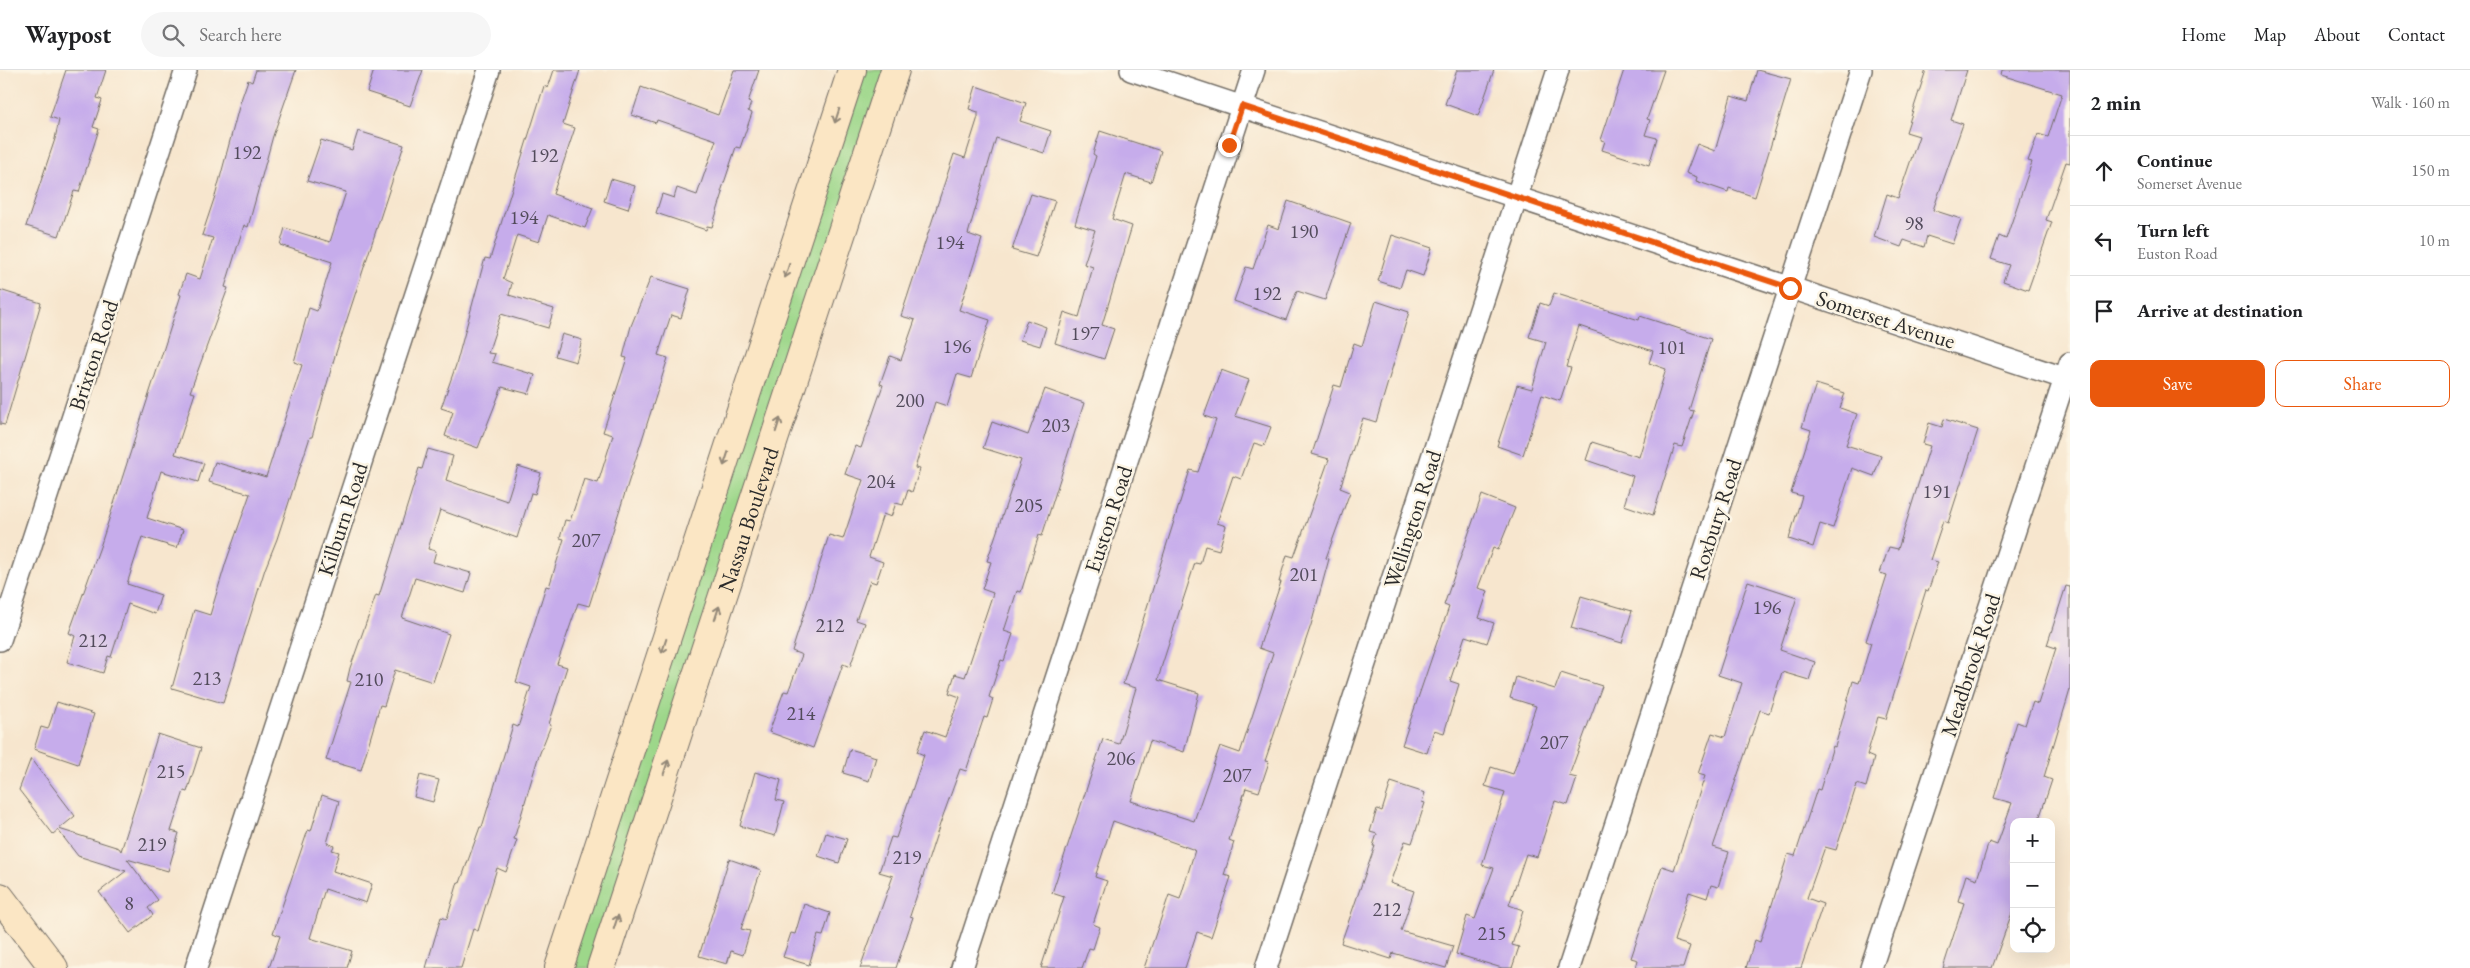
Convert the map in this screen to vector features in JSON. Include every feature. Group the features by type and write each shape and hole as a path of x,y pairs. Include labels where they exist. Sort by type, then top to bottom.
{"main road":[{"name":"Nassau Boulevard","path":"560,968 852,70"},
{"name":"Nassau Boulevard","path":"601,968 894,70"},
{"path":"0,897 54,968"}],"street":[{"name":"Brixton Road","path":"0,640 186,70"},
{"name":"Kilburn Road","path":"196,968 488,70"},
{"name":"Somerset Avenue","path":"1132,70 1790,288 2068,374"},
{"name":"Euston Road","path":"962,968 1254,70"},
{"name":"Wellington Road","path":"1266,968 1558,70"},
{"name":"Roxbury Road","path":"1569,968 1861,70"},
{"name":"Meadbrook Road","path":"1871,968 2068,374"}],"green space":[{"path":"852,70 891,70 600,968 560,968"}],"building":[{"path":"66,70 106,70 97,98 102,100 93,127 99,129 79,192 74,191 59,236 26,226 55,139 59,120 50,117"},
{"path":"256,70 296,70 273,136 248,227 244,225 225,287 228,288 190,392 195,393 175,454 204,463 198,482 161,471 147,518 183,530 177,548 142,537 127,584 161,595 155,614 128,604 111,657 108,656 103,673 67,662 75,636 69,633 101,544 181,295 179,294 186,274 200,279 213,238 202,235 216,193 240,103 248,80 252,82"},
{"path":"374,70 423,70 410,106 367,92"},
{"path":"554,70 580,70 563,124 575,128 553,194 593,208 585,228 548,215 539,242 517,235 503,279 512,283 509,295 554,309 548,328 501,314 488,353 495,354 492,362 535,375 529,394 502,387 478,448 445,436 453,412 441,408 456,365 485,258 490,259 544,86 548,88"},
{"path":"734,70 759,70 748,102 751,103 748,111 752,113 740,148 736,147 712,227 707,226 706,230 656,213 662,194 674,198 677,188 697,195 716,140 657,120 656,123 632,115 641,87 718,115"},
{"path":"1457,70 1494,70 1478,116 1445,104"},
{"path":"1624,70 1664,70 1647,119 1650,120 1645,135 1657,138 1649,165 1602,150 1605,141 1601,140"},
{"path":"1757,70 1791,79 1755,197 1729,188 1728,192 1696,181 1697,177 1686,173 1697,144 1715,151 1731,96 1748,101"},
{"path":"1926,70 1967,70 1951,120 1963,124 1933,210 1961,219 1952,244 1927,236 1924,247 1904,240 1901,247 1874,237 1887,194 1898,198 1919,136 1906,132"},
{"path":"2002,70 2070,70 2070,163 2066,162 2046,220 2052,222 2028,290 2003,281 2009,265 1991,259 1999,236 2006,239 2032,162 2028,161 2038,134 2048,137 2062,94 2001,75"},
{"path":"976,86 1026,103 1020,121 1051,131 1044,153 996,138 968,234 982,239 959,310 990,320 971,378 957,374 947,406 935,402 915,468 920,469 912,492 908,490 903,505 896,503 891,517 883,514 869,557 883,562 876,583 870,581 856,620 865,623 850,667 843,664 813,748 769,732 784,691 788,692 802,655 792,651 829,535 843,539 863,480 845,474 855,446 861,448 883,385 880,384 890,356 901,360 915,320 901,316 954,154 965,158 978,117 978,112 969,109"},
{"path":"358,131 404,145 334,359 312,437 310,437 277,539 265,569 223,703 172,688 194,610 210,615 250,494 209,482 215,462 266,477 302,365 294,362 309,308 317,311 332,262 280,245 285,228 330,242 346,192 307,181 321,140 352,150"},
{"path":"1100,131 1161,151 1151,182 1126,174 1112,219 1132,226 1102,325 1114,329 1104,359 1055,343 1064,312 1079,317 1093,267 1084,264 1095,230 1075,224 1096,156 1093,154"},
{"path":"611,179 635,186 628,209 604,201"},
{"path":"1031,194 1055,201 1036,257 1012,250"},
{"path":"1288,201 1351,223 1325,300 1297,291 1286,320 1234,301 1246,267 1253,269 1268,225 1279,229"},
{"path":"1392,235 1432,248 1423,276 1406,270 1400,288 1378,281"},
{"path":"651,277 690,289 681,318 671,315 658,355 668,358 589,606 578,603 557,664 567,667 549,724 551,725 538,758 514,839 517,840 506,872 497,868 478,931 473,929 461,968 426,968 441,917 447,919 458,882 460,883 480,827 482,827 513,725 518,727 531,687 516,682 546,586 549,587 564,539 560,538 565,520 570,521 584,479 598,483 613,435 603,432 627,358 623,357 631,326"},
{"path":"0,290 41,303 5,425 0,424"},
{"path":"1554,293 1639,320 1640,316 1711,339 1689,410 1694,411 1682,447 1675,445 1653,515 1624,505 1633,476 1586,460 1592,442 1639,457 1666,369 1649,363 1653,351 1579,326 1566,367 1571,368 1560,401 1542,395 1523,455 1497,446 1517,385 1532,389 1546,342 1529,337 1540,303 1549,306"},
{"path":"1376,301 1409,312 1376,422 1363,418 1340,488 1350,492 1326,558 1329,559 1311,625 1265,761 1269,762 1259,792 1246,788 1229,840 1234,842 1224,875 1231,877 1211,937 1197,932 1185,968 1144,968 1169,895 1180,899 1195,850 1113,821 1095,877 1107,881 1093,924 1100,927 1093,949 1089,948 1082,968 1041,968 1064,897 1052,893 1103,739 1119,744 1136,688 1123,684 1190,470 1198,472 1216,420 1204,416 1221,370 1249,380 1235,416 1271,427 1264,446 1254,443 1241,479 1233,476 1217,523 1226,526 1219,550 1205,546 1200,564 1195,563 1162,665 1158,680 1199,693 1184,752 1150,741 1131,801 1194,821 1220,746 1240,753 1273,653 1259,648 1281,582 1279,582 1287,555 1294,557 1329,459 1312,454 1334,385 1341,387 1354,343 1362,346"},
{"path":"1027,320 1046,327 1040,346 1020,340"},
{"path":"562,334 582,340 576,362 555,356"},
{"path":"1816,384 1845,393 1840,408 1857,414 1846,445 1881,456 1874,476 1852,468 1833,528 1820,524 1813,547 1789,539 1802,496 1791,493 1811,430 1802,427"},
{"path":"1045,389 1084,403 1042,536 1039,535 1021,592 1017,591 1004,631 1013,634 1004,661 1001,660 989,697 993,699 987,718 984,717 966,771 960,769 910,916 913,917 896,968 860,968 893,876 879,872 891,837 896,838 924,755 917,752 925,730 945,737 960,697 949,693 955,674 965,677 993,593 982,589 991,562 987,561 1021,460 983,448 992,422 1028,435"},
{"path":"1944,419 1978,430 1948,523 1943,521 1930,560 1938,562 1928,591 1926,590 1886,719 1878,717 1867,755 1874,758 1866,787 1857,784 1836,850 1825,847 1807,898 1823,904 1801,968 1746,968 1755,940 1760,942 1788,854 1795,856 1817,789 1820,790 1833,746 1835,747 1853,681 1859,683 1871,643 1866,641 1887,575 1880,573 1889,547 1898,549 1930,446 1923,444 1929,423 1942,427"},
{"path":"428,449 453,456 446,480 507,501 518,466 541,473 535,494 531,493 517,538 440,510 428,549 436,551 433,562 471,573 465,593 415,578 402,618 449,634 433,682 395,670 384,706 380,705 361,770 326,760 351,682 347,681 350,668 376,595 379,596 419,468 422,469"},
{"path":"1482,495 1515,508 1498,550 1493,548 1478,588 1488,591 1479,618 1494,623 1487,643 1465,636 1450,681 1459,684 1444,733 1434,730 1427,753 1402,745 1449,607 1444,605"},
{"path":"1748,581 1797,597 1780,650 1815,662 1809,680 1782,672 1769,713 1760,710 1713,847 1729,852 1718,887 1711,885 1707,898 1689,892 1674,941 1690,946 1683,968 1636,968 1638,960 1631,958 1662,866 1674,870 1705,776 1698,774 1712,733 1725,737 1742,683 1718,675"},
{"path":"2066,586 2070,587 2070,690 2044,777 2052,780 2039,818 2010,818 2010,918 1992,968 1943,968 1964,903 1958,901 1966,875 1977,879 1989,842 1997,845 2012,803 1994,798 2017,722 2025,725 2033,702 2038,704 2056,648 2047,645"},
{"path":"1581,596 1632,611 1622,643 1571,628"},
{"path":"1561,673 1602,686 1569,776 1577,778 1568,805 1555,801 1537,857 1526,854 1509,905 1523,910 1512,945 1519,947 1512,968 1502,968 1456,954 1467,916 1475,919 1494,868 1482,865 1505,792 1485,786 1491,767 1513,774 1536,706 1510,698 1516,677 1555,689"},
{"path":"57,702 94,714 78,764 34,749 41,727 48,729"},
{"path":"158,734 201,748 187,792 184,791 171,831 179,833 168,871 127,859 158,900 148,908 153,915 130,933 99,892 126,871 78,856 58,830 53,834 19,790 31,758 75,816 59,829 119,848 121,851"},
{"path":"850,749 876,757 869,781 843,773"},
{"path":"755,772 781,780 776,800 784,802 775,836 740,826"},
{"path":"420,775 439,780 433,802 414,797"},
{"path":"1391,782 1425,793 1422,802 1425,803 1412,843 1405,841 1390,883 1414,891 1401,931 1453,946 1446,968 1393,953 1391,959 1341,943 1375,846 1373,846 1377,834 1370,832 1377,809 1382,811"},
{"path":"322,795 339,801 327,843 334,846 332,850 339,852 333,871 372,884 366,903 325,889 310,938 352,951 347,968 269,968 280,936 273,933 308,830 311,831"},
{"path":"826,833 847,839 839,863 818,856"},
{"path":"729,859 761,870 741,929 750,931 743,955 731,951 727,964 699,956"},
{"path":"804,904 830,913 823,936 818,935 809,965 783,957 791,933 795,934"}],"route":[{"path":"1229,145 1242,106 1790,288"}]}
